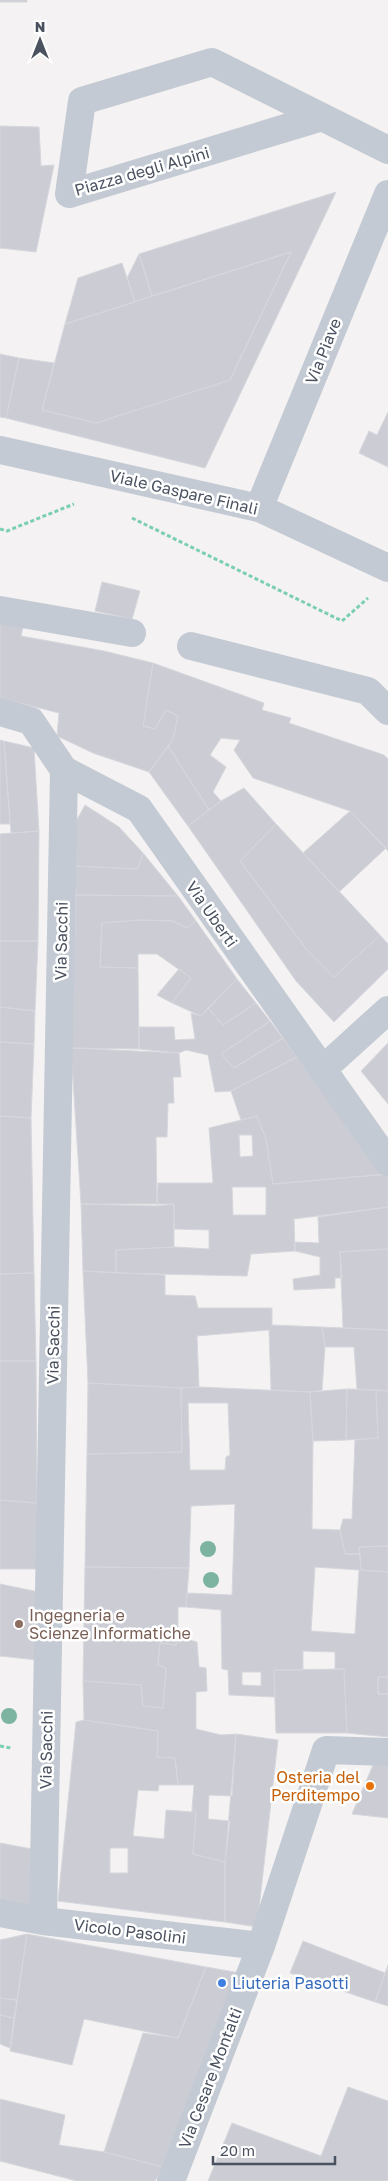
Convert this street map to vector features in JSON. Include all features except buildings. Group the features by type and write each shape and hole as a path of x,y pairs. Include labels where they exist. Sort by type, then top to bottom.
{"street":[{"name":"Piazza degli Alpini","path":"322,117 69,194 82,101 212,62 322,117 388,150"},
{"name":"Via Piave","path":"259,508 388,194"},
{"name":"Viale Gaspare Finali","path":"0,450 259,508 388,568"},
{"path":"0,610 132,633"},
{"path":"191,646 368,691 388,711"},
{"name":"Via Uberti","path":"0,712 31,720 64,770 139,809 388,1162"},
{"name":"Via Sacchi","path":"43,1921 64,770"},
{"path":"322,1070 388,1010"},
{"name":"Via Cesare Montalti","path":"171,2181 261,1946 326,1750 388,1752"},
{"name":"Vicolo Pasolini","path":"0,1913 43,1921 261,1946"}],"path":[{"path":"0,529 7,530 80,501"},
{"path":"123,515 140,521 342,622 374,592"}],"place":[{"name":"Ingegneria e Scienze Informatiche","path":"19,1624"},
{"name":"Osteria del Perditempo","path":"370,1786"},
{"name":"Liuteria Pasotti","path":"222,1983"}]}
